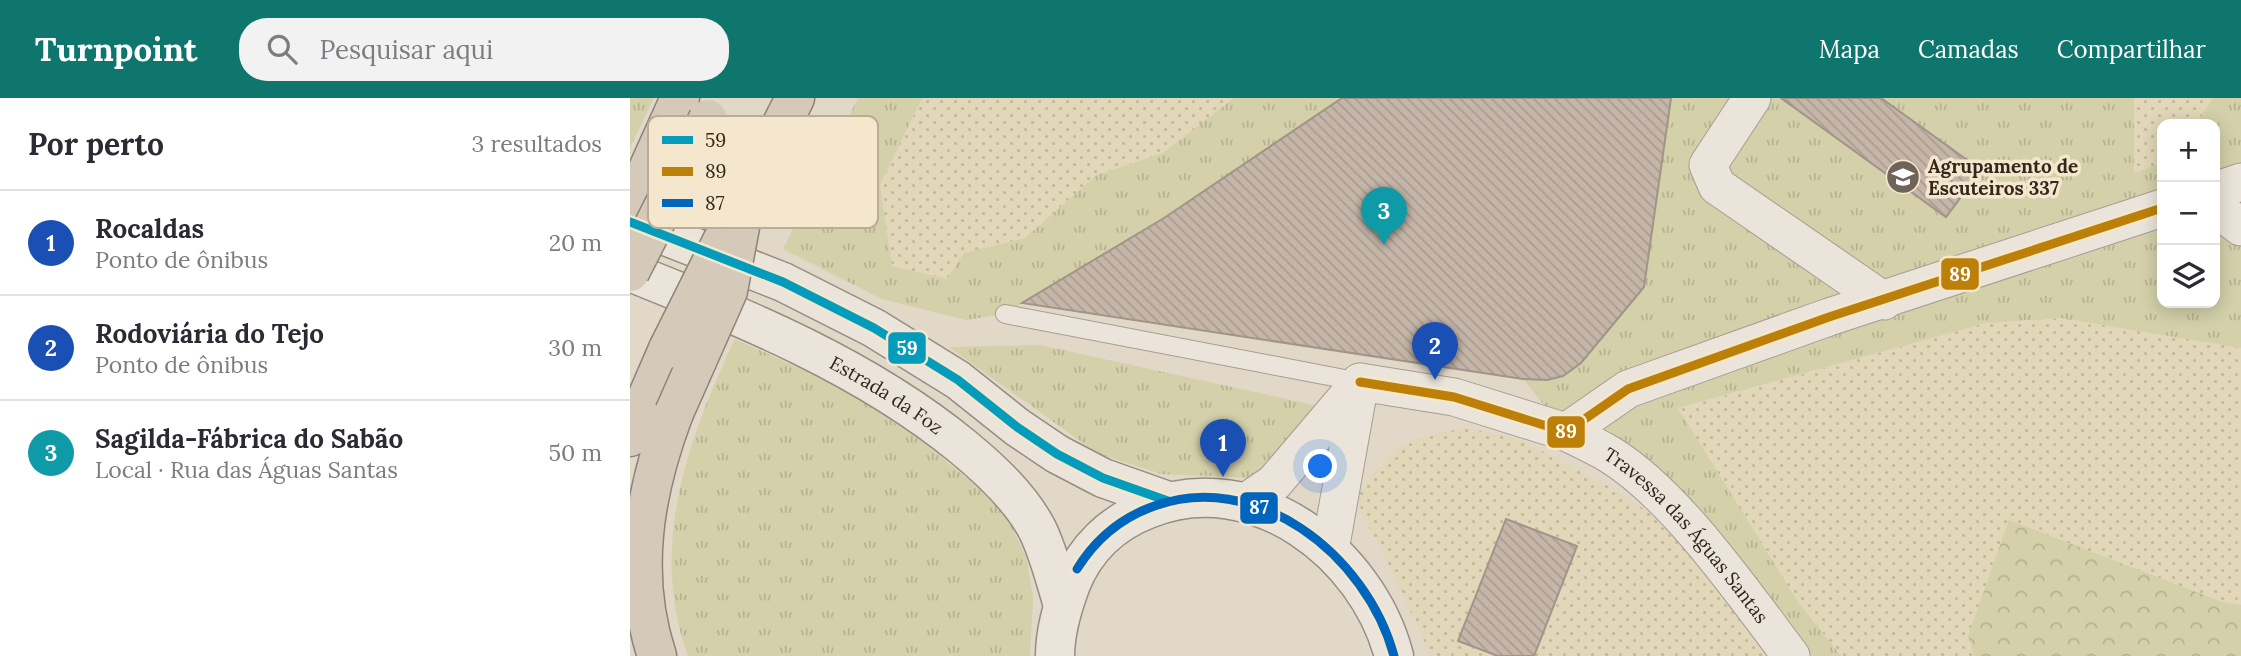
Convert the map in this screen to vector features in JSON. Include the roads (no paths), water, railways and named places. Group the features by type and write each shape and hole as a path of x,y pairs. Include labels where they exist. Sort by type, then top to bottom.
{"highway":[{"path":"630,209 648,181"},
{"path":"630,272 648,226"},
{"path":"630,437 668,349 729,228"},
{"path":"657,656 643,603 639,563 642,517 653,467 674,412 728,291 740,228"}],"main road":[{"path":"630,222 783,282 874,328 958,380 1017,427 1057,454 1103,478 1168,500"},
{"name":"Estrada da Foz","path":"630,272 759,324 840,365 945,432 984,464 1015,496 1037,529 1063,605"},
{"path":"1055,656 1055,640 1063,605 1078,567 1099,539 1128,516 1168,500 1197,496 1246,502 1305,529 1330,550 1373,604 1388,633 1394,656"}],"street":[{"path":"1752,98 1708,165 1717,186 1884,301"},
{"path":"2220,189 2241,182"},
{"path":"1566,432 1628,389 1829,317 2157,210"},
{"path":"2220,211 2241,227"},
{"path":"1246,502 1274,483 1360,382"},
{"path":"1330,550 1360,382"},
{"name":"Travessa das Águas Santas","path":"1360,382 1454,397 1566,432 1610,455 1651,488 1714,556 1791,656"}],"lane":[{"path":"1005,314 1360,382"}],"place":[{"name":"Agrupamento de Escuteiros 337","path":"1903,177"},
{"name":"Sagilda-Fábrica do Sabão","path":"1384,245"},
{"name":"Rodoviária do Tejo","path":"1435,380"},
{"name":"Rocaldas","path":"1223,477"}]}
